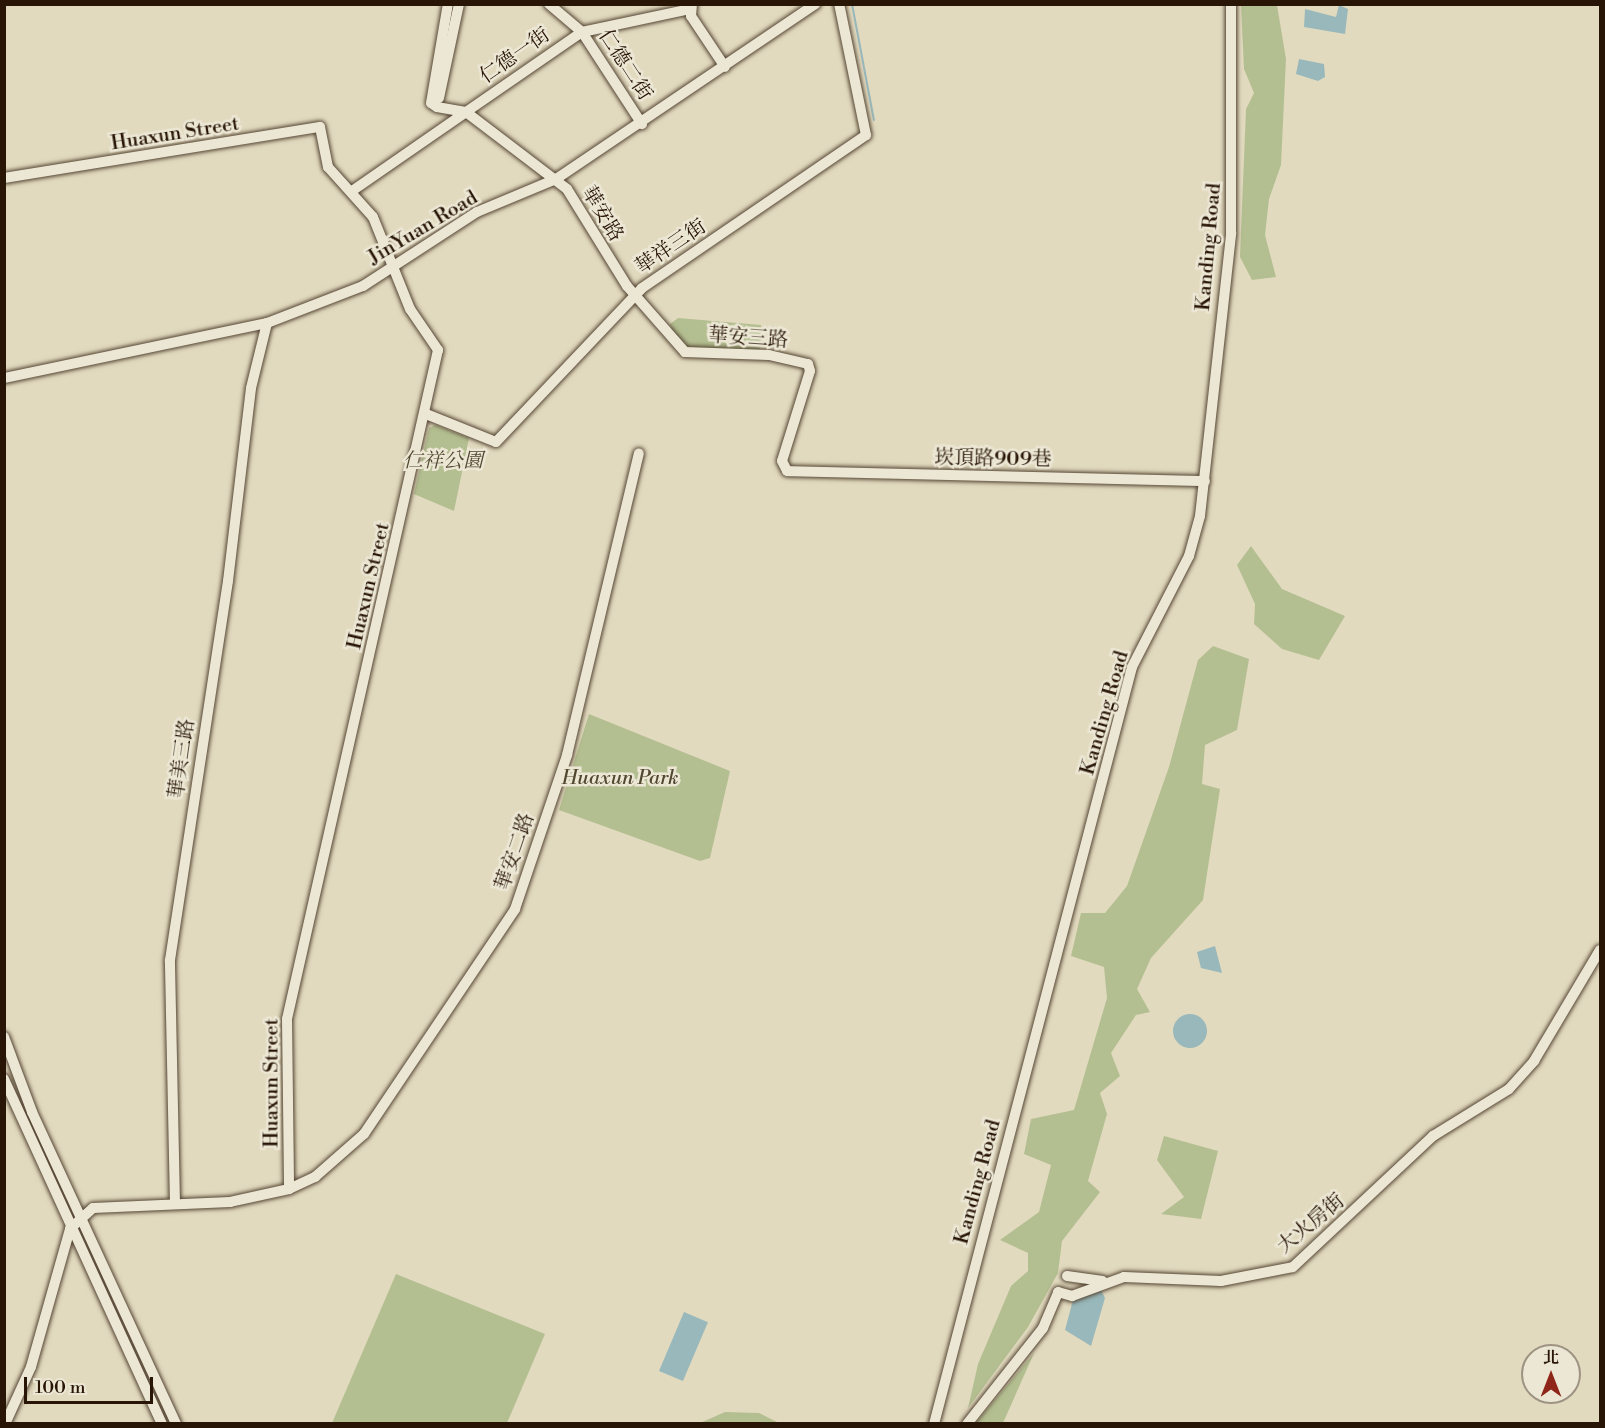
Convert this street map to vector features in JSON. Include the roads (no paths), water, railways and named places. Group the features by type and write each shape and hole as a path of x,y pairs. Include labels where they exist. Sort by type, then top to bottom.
{"street":[{"path":"448,4 431,103 437,107 466,112 556,178"},
{"path":"437,107 459,4"},
{"name":"仁德二街","path":"549,4 582,32 642,123"},
{"name":"JinYuan Road","path":"4,378 267,323 363,286 391,265 477,212 556,178 642,123 815,4"},
{"name":"華祥三街","path":"426,414 496,442 636,296 866,135 839,4"},
{"name":"Kanding Road","path":"934,1424 1132,667 1189,556 1204,482 1231,233 1230,4"},
{"path":"691,7 725,67"},
{"name":"仁德一街","path":"352,192 582,32 691,7"},
{"name":"Huaxun Street","path":"4,178 320,127 328,167 373,217 410,309 438,350 426,414 287,1019 289,1189"},
{"name":"華安路","path":"556,178 636,296 685,352"},
{"name":"華美三路","path":"175,1204 170,960 228,581 251,388 267,323"},
{"name":"華安三路","path":"685,352 769,355 808,364 810,371 782,467"},
{"name":"華安二路","path":"289,1189 315,1177 364,1134 515,909 567,755 639,453"},
{"name":"崁頂路909巷","path":"782,467 825,475 1204,482"},
{"name":"大火房街","path":"967,1424 1043,1328 1058,1292 1072,1296 1124,1277 1221,1281 1293,1267 1433,1136 1509,1089 1534,1061 1600,950"},
{"path":"4,1037 32,1112 83,1217 176,1424"},
{"path":"4,1079 70,1229 162,1424"},
{"path":"5,1424 31,1367 70,1229 83,1217 108,1203 175,1204 261,1199 289,1189"},
{"path":"1067,1276 1106,1282"}],"water":[{"path":"1339,5 1348,9 1345,34 1304,27 1305,9 1336,17"},
{"path":"1299,59 1324,64 1325,77 1318,81 1296,74"},
{"path":"1215,946 1222,973 1201,968 1197,952"},
{"path":"1190,1014 1202,1019 1207,1031 1202,1043 1190,1048 1178,1043 1173,1031 1178,1019"},
{"path":"1101,1290 1105,1298 1091,1346 1065,1330 1073,1300"},
{"path":"684,1312 708,1322 683,1381 659,1371"}],"waterway":[{"path":"852,4 874,120"}],"park label":[{"name":"仁祥公園","path":"443,461"},
{"name":"Huaxun Park","path":"620,778"}]}
